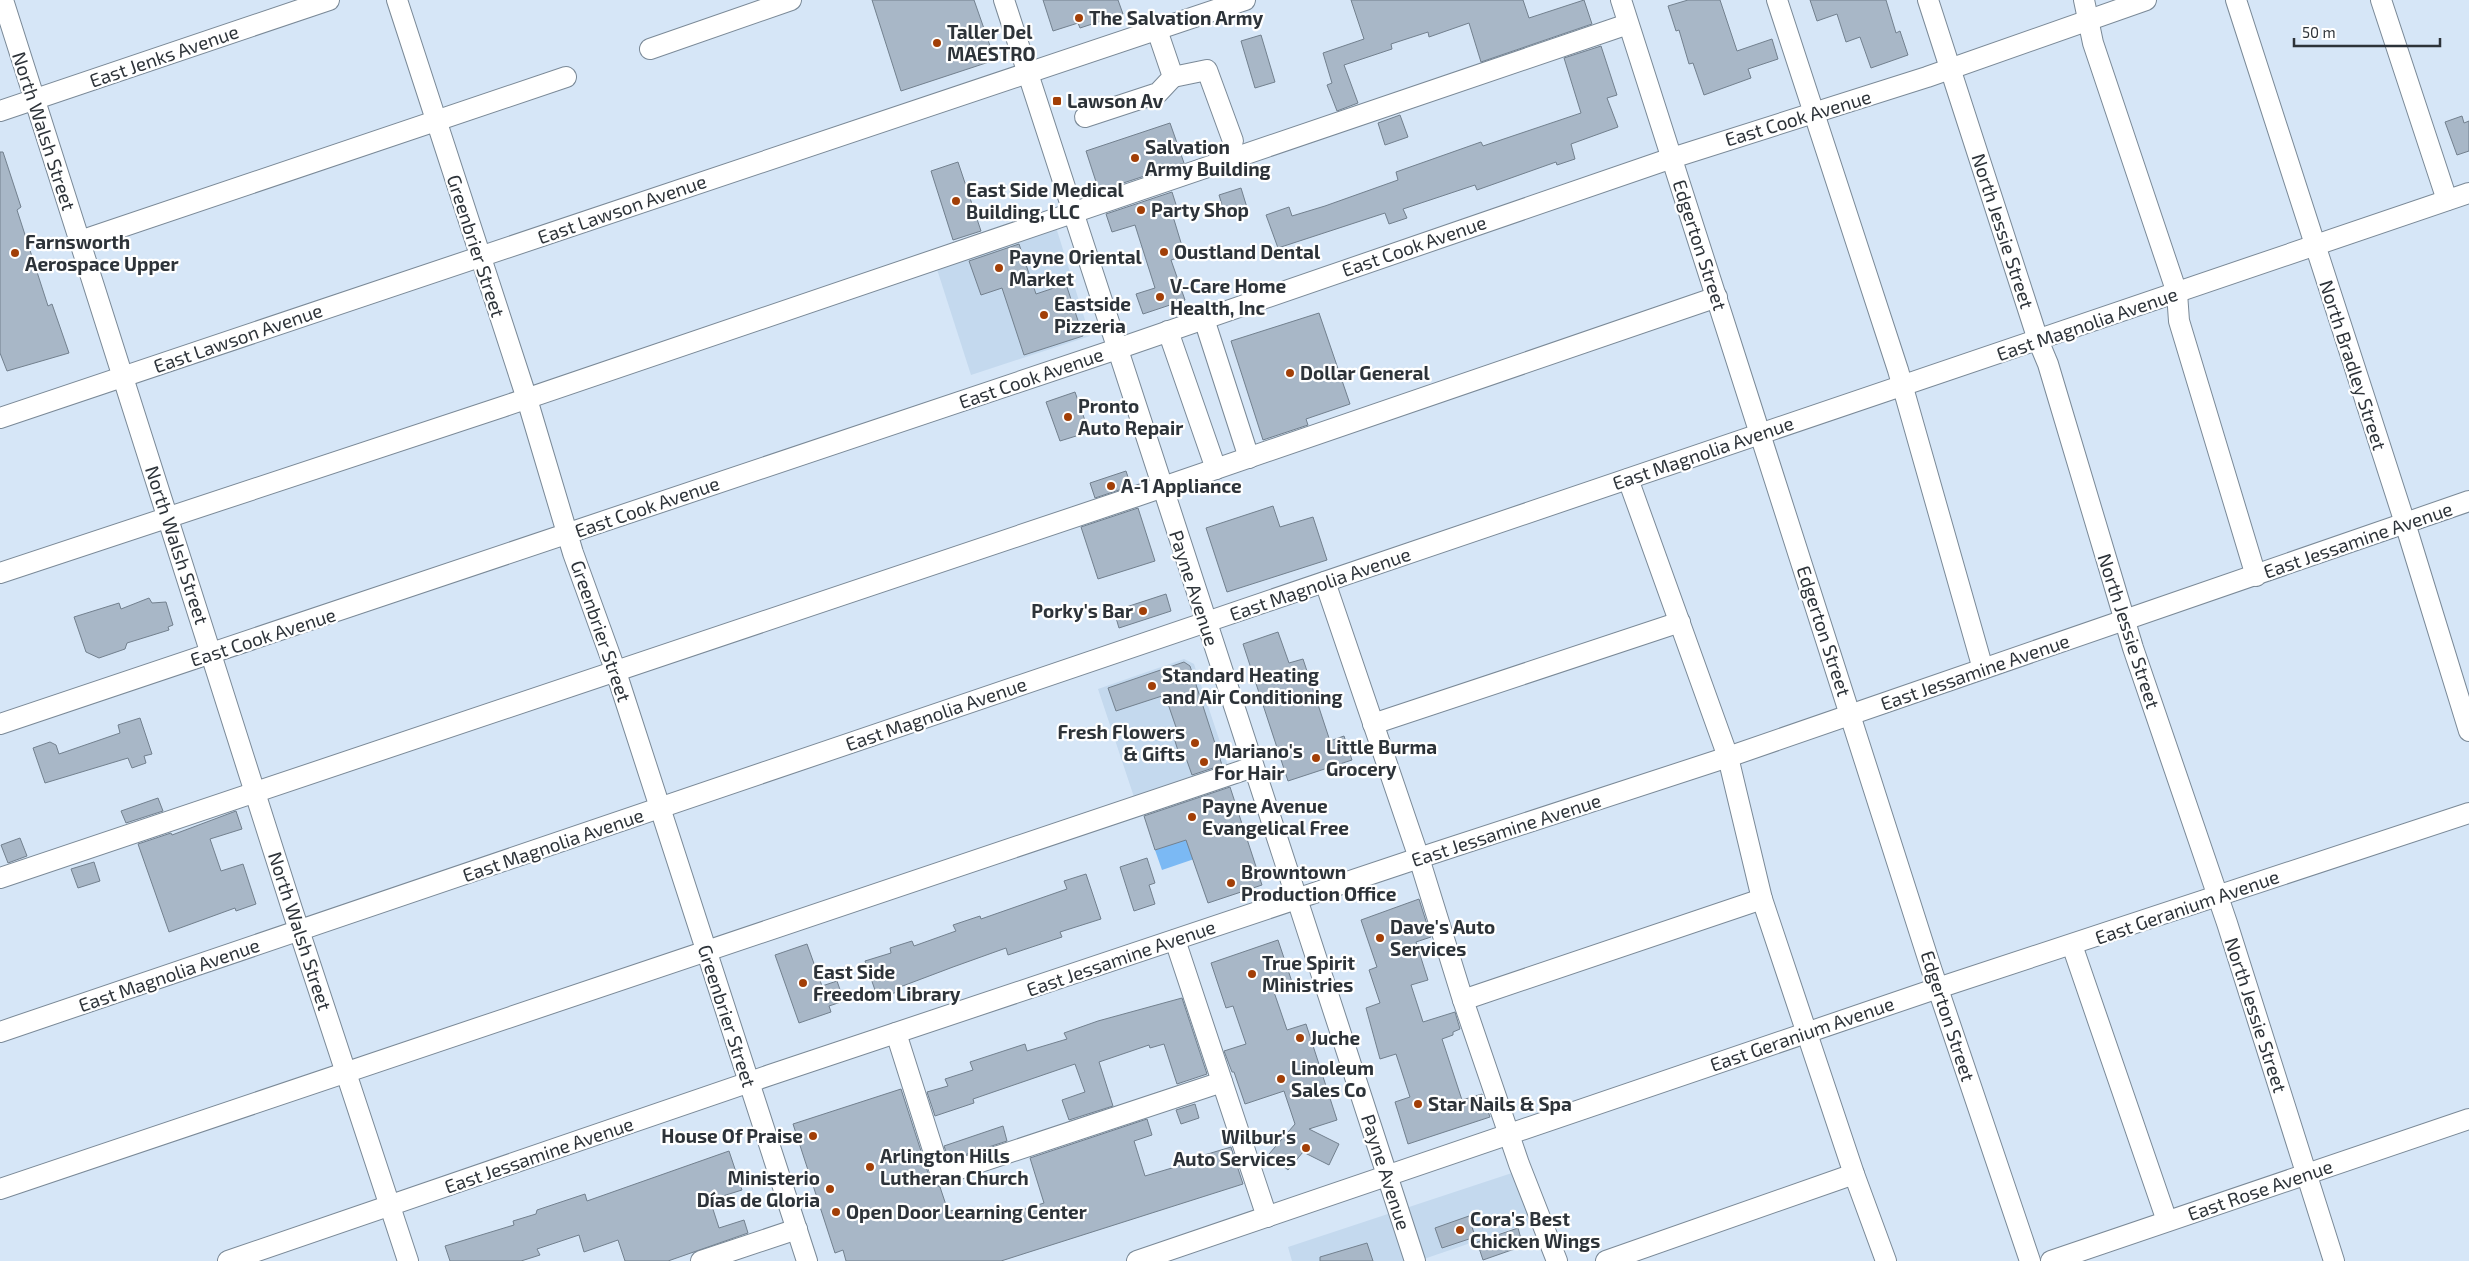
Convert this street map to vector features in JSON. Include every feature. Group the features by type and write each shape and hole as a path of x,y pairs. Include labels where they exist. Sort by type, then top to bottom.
{"street":[{"name":"North Walsh Street","path":"3,0 254,791 408,1261"},
{"name":"East Jenks Avenue","path":"0,111 329,0"},
{"name":"Greenbrier Street","path":"397,0 527,399 567,534 616,672 807,1261"},
{"path":"650,49 792,0"},
{"name":"Payne Avenue","path":"1004,0 1296,899 1416,1261"},
{"name":"East Lawson Avenue","path":"0,418 1027,71 1245,0"},
{"name":"Edgerton Street","path":"1621,0 1938,988 2030,1261"},
{"path":"1777,0 1902,387 1983,669"},
{"name":"North Jessie Street","path":"1928,0 2038,340 2048,364 2125,621 2218,896 2334,1261"},
{"path":"2084,0 2090,19 2093,43 2177,294 2179,322 2256,576"},
{"name":"East Cook Avenue","path":"0,724 1117,349 1672,158 1814,114 2146,0"},
{"name":"North Bradley Street","path":"2236,0 2405,523 2469,731"},
{"path":"2381,0 2448,200"},
{"path":"0,573 527,399 1628,24"},
{"path":"1157,30 1173,78"},
{"path":"1085,118 1158,93 1173,78 1207,70 1233,141"},
{"path":"80,241 566,77"},
{"name":"East Magnolia Avenue","path":"0,1032 2177,294 2469,193"},
{"path":"0,878 254,791 616,672 1162,488 1717,298"},
{"path":"1204,319 1249,458"},
{"path":"1168,331 1216,469"},
{"path":"1628,479 1728,757 1762,899 1854,1174 1886,1261"},
{"name":"East Jessamine Avenue","path":"228,1261 749,1082 1728,757 2469,501"},
{"path":"1325,582 1419,858 1463,1000 1510,1135 1557,1261"},
{"path":"1373,724 1680,622"},
{"path":"0,1190 706,950 1253,767"},
{"name":"East Geranium Avenue","path":"1137,1261 1938,988 2469,813"},
{"path":"1463,1000 1762,899"},
{"path":"1175,940 1266,1217"},
{"path":"2072,945 2167,1221"},
{"path":"896,1033 941,1175 1222,1082"},
{"name":"East Rose Avenue","path":"2050,1261 2469,1119"},
{"path":"1606,1261 1854,1174"},
{"path":"701,1261 797,1229"}],"shaded area":[{"path":"1055,224 1090,336 971,375 935,263"},
{"path":"1184,659 1194,664 1228,766 1134,797 1098,689"},
{"path":"1241,821 1247,841 1162,870 1155,850"},
{"path":"1515,1172 1532,1222 1418,1261 1292,1261 1288,1247"}],"building":[{"name":"Taller Del MAESTRO","path":"872,0 974,0 995,60 901,91"},
{"name":"The Salvation Army","path":"1043,0 1118,0 1123,14 1080,28 1078,23 1053,31"},
{"path":"1351,0 1523,0 1529,18 1584,0 1592,24 1481,62 1469,23 1429,37 1428,32 1391,44 1392,49 1344,65 1358,103 1337,111 1327,85 1332,83 1323,53 1364,39"},
{"path":"1688,0 1720,0 1737,51 1772,39 1778,59 1748,69 1751,78 1704,95 1693,63 1689,64 1679,30 1676,31 1668,6"},
{"path":"1810,0 1886,0 1896,33 1900,31 1908,55 1871,68 1860,37 1846,42 1837,14 1817,21"},
{"path":"1261,35 1275,82 1255,88 1241,41"},
{"path":"1601,46 1617,95 1607,98 1618,127 1571,144 1575,159 1557,165 1556,162 1477,190 1475,185 1403,209 1407,218 1389,224 1385,213 1278,248 1266,215 1289,207 1292,216 1325,206 1398,180 1396,172 1481,142 1483,146 1581,113 1564,58"},
{"path":"1400,115 1408,137 1385,145 1378,123"},
{"path":"2462,116 2464,123 2469,121 2469,151 2457,155 2445,122"},
{"name":"Salvation Army Building","path":"1170,123 1184,163 1099,191 1086,151"},
{"name":"Farnsworth Aerospace Upper","path":"0,152 3,152 21,207 17,210 48,306 52,304 69,353 7,371 0,353"},
{"name":"East Side Medical Building, LLC","path":"958,162 981,231 953,240 931,171"},
{"path":"1241,188 1248,211 1226,218 1219,195"},
{"path":"1172,192 1178,211 1172,213 1185,256 1171,260 1185,300 1143,314 1136,294 1155,288 1135,225 1112,232 1106,214"},
{"name":"Eastside Pizzeria","path":"1019,244 1036,294 1066,284 1083,336 1024,355 1002,288 981,295 969,261"},
{"name":"Dollar General","path":"1319,313 1350,404 1306,419 1308,425 1263,440 1231,341"},
{"name":"Pronto Auto Repair","path":"1075,392 1089,432 1060,441 1046,402"},
{"name":"A-1 Appliance","path":"1126,471 1131,486 1095,498 1090,483"},
{"path":"1273,506 1280,527 1313,517 1327,560 1227,592 1206,528"},
{"path":"1138,508 1155,561 1098,579 1081,527"},
{"name":"Porky's Bar","path":"1166,594 1171,611 1119,628 1114,611"},
{"path":"149,598 152,603 166,602 173,625 168,627 169,630 127,643 125,649 99,658 86,652 74,617 119,603 121,609"},
{"path":"1278,632 1289,663 1303,659 1330,741 1344,736 1352,760 1288,781 1243,644"},
{"path":"1184,662 1190,666 1222,765 1192,775 1186,758 1181,760 1174,738 1179,736 1165,695 1116,711 1108,688"},
{"path":"140,718 152,754 144,756 146,763 132,768 128,758 45,783 33,748 50,742 56,745 59,754 120,733 118,725"},
{"path":"1230,787 1262,885 1208,903 1186,840 1155,850 1144,816"},
{"path":"158,798 163,811 126,823 121,811"},
{"path":"236,811 242,829 210,839 221,871 243,864 256,904 236,911 235,908 169,932 138,844 171,833 172,835"},
{"path":"20,838 27,856 8,863 1,845"},
{"path":"1147,858 1155,883 1149,885 1155,904 1134,911 1120,867"},
{"path":"94,862 100,881 78,888 71,869"},
{"path":"1086,874 1101,919 1060,932 1062,937 1008,955 1006,948 953,967 900,987 902,990 878,999 865,961 891,953 890,948 912,941 914,946 956,931 953,925 980,916 981,919 1067,889 1064,881"},
{"path":"1419,899 1431,937 1416,942 1428,980 1411,985 1423,1022 1455,1012 1460,1029 1453,1032 1453,1035 1442,1039 1462,1100 1482,1094 1490,1117 1408,1144 1395,1102 1410,1097 1396,1054 1380,1059 1366,1008 1380,1003 1369,970 1377,967 1361,920"},
{"path":"1278,940 1293,985 1274,992 1287,1030 1306,1024 1337,1120 1309,1129 1339,1144 1329,1165 1303,1152 1288,1170 1269,1154 1295,1124 1284,1091 1245,1104 1234,1072 1232,1072 1224,1051 1246,1044 1233,1006 1226,1008 1211,963"},
{"name":"East Side Freedom Library","path":"807,944 822,986 837,981 844,1001 829,1006 831,1012 799,1023 775,955"},
{"path":"1182,998 1207,1074 1177,1084 1164,1044 1150,1048 1149,1045 1099,1062 1113,1106 1069,1120 1062,1100 1085,1092 1075,1064 973,1099 974,1103 935,1116 927,1092 948,1086 945,1079 973,1070 970,1062 1025,1044 1027,1051 1067,1039 1064,1033 1098,1021"},
{"path":"901,1089 930,1179 933,1184 940,1187 948,1211 957,1210 961,1221 1000,1208 1003,1216 1044,1203 1030,1158 1147,1119 1152,1135 1134,1141 1145,1176 1182,1165 1181,1162 1231,1147 1243,1184 1001,1261 846,1261 843,1250 835,1253 793,1124"},
{"path":"1195,1104 1199,1118 1181,1124 1176,1110"},
{"path":"1003,1126 1007,1141 949,1160 944,1146"},
{"path":"729,1151 742,1190 710,1200 719,1228 744,1220 748,1233 668,1261 625,1261 618,1240 584,1252 579,1235 537,1249 540,1255 521,1261 450,1261 445,1246 514,1225 513,1221 536,1214 537,1210 585,1194 587,1201"},
{"name":"Cora's Best Chicken Wings","path":"1469,1216 1475,1237 1442,1248 1435,1228"},
{"path":"1518,1228 1523,1246 1483,1260 1477,1242"},
{"path":"1367,1243 1373,1261 1320,1261 1320,1257"}],"place":[{"name":"The Salvation Army","path":"1079,18"},
{"name":"Taller Del MAESTRO","path":"937,43"},
{"name":"Lawson Av","path":"1057,101"},
{"name":"Salvation Army Building","path":"1135,158"},
{"name":"East Side Medical Building, LLC","path":"956,201"},
{"name":"Party Shop","path":"1141,210"},
{"name":"Oustland Dental","path":"1164,252"},
{"name":"Farnsworth Aerospace Upper","path":"15,253"},
{"name":"Payne Oriental Market","path":"999,268"},
{"name":"V-Care Home Health, Inc","path":"1160,297"},
{"name":"Eastside Pizzeria","path":"1044,315"},
{"name":"Dollar General","path":"1290,373"},
{"name":"Pronto Auto Repair","path":"1068,417"},
{"name":"A-1 Appliance","path":"1111,486"},
{"name":"Porky's Bar","path":"1143,611"},
{"name":"Standard Heating and Air Conditioning","path":"1152,686"},
{"name":"Fresh Flowers & Gifts","path":"1195,743"},
{"name":"Little Burma Grocery","path":"1316,758"},
{"name":"Mariano's For Hair","path":"1204,762"},
{"name":"Payne Avenue Evangelical Free","path":"1192,817"},
{"name":"Browntown Production Office","path":"1231,883"},
{"name":"Dave's Auto Services","path":"1380,938"},
{"name":"True Spirit Ministries","path":"1252,974"},
{"name":"East Side Freedom Library","path":"803,983"},
{"name":"Juche","path":"1300,1038"},
{"name":"Linoleum Sales Co","path":"1281,1079"},
{"name":"Star Nails & Spa","path":"1418,1104"},
{"name":"House Of Praise","path":"813,1136"},
{"name":"Wilbur's Auto Services","path":"1306,1148"},
{"name":"Arlington Hills Lutheran Church","path":"870,1167"},
{"name":"Ministerio Días de Gloria","path":"830,1189"},
{"name":"Open Door Learning Center","path":"836,1212"},
{"name":"Cora's Best Chicken Wings","path":"1460,1230"}]}
